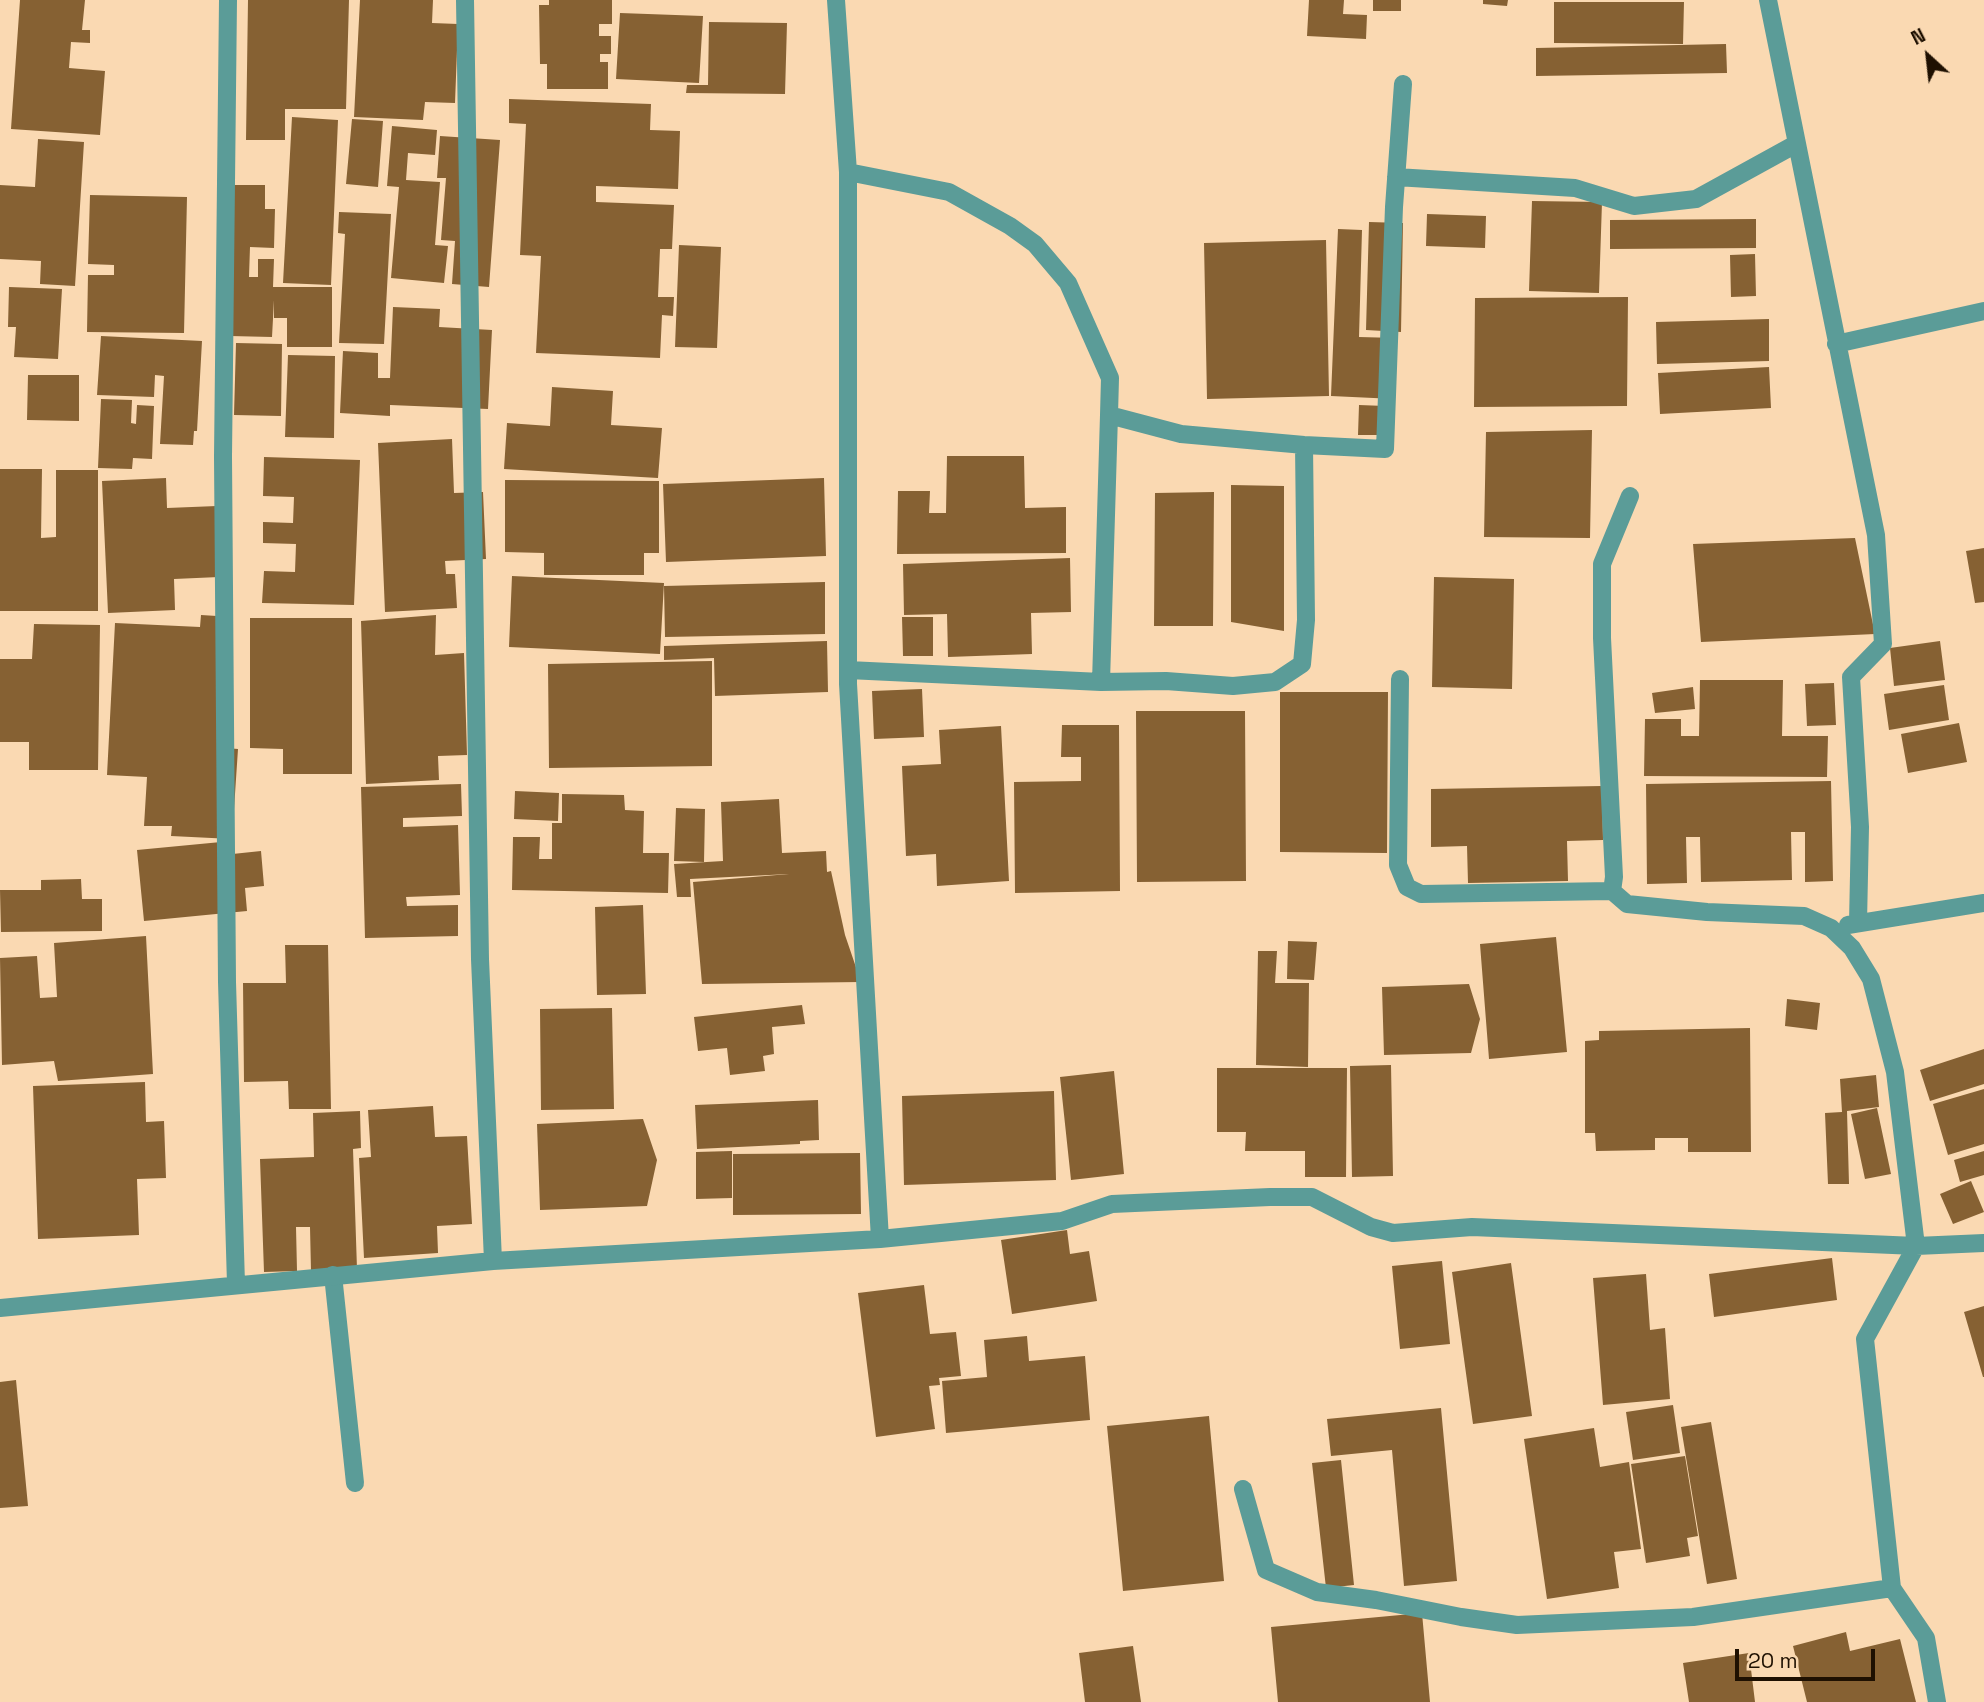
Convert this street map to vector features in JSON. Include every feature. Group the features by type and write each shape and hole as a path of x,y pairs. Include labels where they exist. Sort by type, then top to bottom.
{"street":[{"path":"228,0 223,443 226,968 236,1284"},
{"path":"465,0 480,959 493,1261"},
{"path":"836,0 848,172 848,670 880,1238"},
{"path":"1768,0 1876,535 1883,644 1851,677 1860,827 1858,923"},
{"path":"1109,415 1181,434 1385,449 1396,177 1404,84"},
{"path":"1396,177 1575,188 1634,206 1696,199 1796,144"},
{"path":"848,172 949,192 1010,226 1035,244 1068,283 1110,378 1101,682"},
{"path":"1836,344 1984,311"},
{"path":"848,670 1101,682 1166,681 1233,686 1275,682 1302,664 1306,620 1304,445"},
{"path":"1612,891 1614,877 1602,638 1602,564 1630,496"},
{"path":"1400,679 1398,865 1407,887 1421,894 1612,891 1628,904 1707,912 1804,916 1831,928 1852,948 1871,979 1895,1072 1916,1246 1865,1339 1892,1588 1926,1638 1937,1702"},
{"path":"1831,928 1984,903"},
{"path":"0,1308 493,1261 880,1238 1062,1221 1112,1204 1151,1201 1311,1197 1371,1227 1393,1233 1472,1227 1916,1246 1984,1243"},
{"path":"333,1275 355,1483"},
{"path":"1243,1489 1266,1570 1317,1592 1376,1600 1461,1617 1517,1625 1693,1616 1892,1588"}],"building":[{"path":"20,0 85,0 82,30 90,30 90,43 71,42 69,68 105,71 100,135 11,129"},
{"path":"248,0 349,0 346,109 285,109 285,140 246,140"},
{"path":"360,0 433,0 432,23 458,24 455,103 425,102 423,120 354,117"},
{"path":"549,0 612,0 612,24 599,24 599,36 611,36 611,54 600,54 600,62 608,62 608,89 547,89 547,64 540,64 539,5 549,5"},
{"path":"1309,0 1344,0 1343,14 1367,15 1366,39 1307,36"},
{"path":"1373,0 1401,0 1401,11 1373,11"},
{"path":"1483,0 1508,0 1507,6 1483,4"},
{"path":"1554,2 1684,2 1683,44 1554,43"},
{"path":"620,13 703,16 699,83 616,79"},
{"path":"709,22 787,23 785,94 686,93 687,85 708,85"},
{"path":"1726,44 1727,73 1536,76 1536,48"},
{"path":"509,99 651,104 650,130 680,131 678,189 596,186 596,202 674,205 672,249 660,249 658,297 674,297 673,316 662,315 660,358 536,353 541,256 520,255 526,124 509,123"},
{"path":"292,117 338,120 331,285 283,283"},
{"path":"352,119 383,121 378,187 346,184"},
{"path":"392,126 437,130 435,155 408,153 406,180 440,182 435,245 448,246 444,283 391,278 399,187 387,186"},
{"path":"440,136 500,140 489,287 452,284 455,241 441,240 446,178 437,178"},
{"path":"38,139 84,142 75,286 40,284 41,261 0,259 0,185 35,187"},
{"path":"233,185 265,185 265,209 275,209 274,248 250,247 249,277 258,277 258,259 274,259 273,287 332,287 332,347 287,347 287,318 274,318 274,300 272,337 230,336"},
{"path":"90,195 187,197 184,333 87,332 88,275 114,275 114,265 88,264"},
{"path":"1532,201 1602,202 1599,293 1529,291"},
{"path":"339,212 391,214 384,344 339,343 345,234 338,233"},
{"path":"1427,214 1486,216 1485,248 1426,246"},
{"path":"1756,219 1756,248 1610,249 1610,220"},
{"path":"1369,222 1403,223 1401,332 1366,330"},
{"path":"1338,229 1362,230 1359,337 1397,338 1395,399 1331,396"},
{"path":"1326,240 1329,396 1207,399 1204,243"},
{"path":"679,245 721,247 717,348 675,347"},
{"path":"1755,254 1756,296 1731,297 1730,255"},
{"path":"9,287 62,289 58,359 14,357 16,327 8,327"},
{"path":"1628,297 1627,406 1474,407 1475,298"},
{"path":"393,307 440,309 439,327 492,330 488,409 390,405 390,416 340,413 343,351 378,353 378,378 390,378"},
{"path":"1769,319 1769,361 1657,364 1656,322"},
{"path":"101,336 202,341 197,431 194,431 193,445 160,444 164,376 155,375 154,397 97,395"},
{"path":"236,343 282,344 281,416 234,415"},
{"path":"288,355 335,356 334,438 285,437"},
{"path":"1769,367 1771,408 1660,414 1658,373"},
{"path":"28,375 79,375 79,421 27,420"},
{"path":"552,387 613,391 611,425 662,428 658,478 504,469 507,423 550,426"},
{"path":"101,399 132,400 131,423 136,424 137,405 154,406 152,459 133,458 132,469 98,468"},
{"path":"1359,405 1385,406 1384,435 1358,435"},
{"path":"1592,430 1590,538 1484,537 1486,432"},
{"path":"452,439 454,493 483,492 486,559 445,561 446,574 455,574 457,608 385,612 378,443"},
{"path":"947,456 1024,456 1025,508 1066,507 1066,553 897,554 898,491 930,491 929,513 946,513"},
{"path":"264,457 360,460 354,605 262,603 264,571 295,572 296,544 263,543 263,522 293,523 294,497 263,496"},
{"path":"0,469 42,469 41,538 56,537 56,470 98,470 98,611 0,611"},
{"path":"166,478 167,508 217,506 219,577 174,579 175,610 108,613 102,481"},
{"path":"824,478 826,556 666,562 663,484"},
{"path":"505,480 659,481 659,553 644,553 644,575 544,575 544,553 505,552"},
{"path":"1231,485 1284,486 1284,631 1231,622"},
{"path":"1214,492 1213,626 1154,626 1155,493"},
{"path":"1855,538 1875,634 1701,642 1693,544"},
{"path":"1984,548 1984,602 1975,603 1966,551"},
{"path":"1070,558 1071,612 1031,613 1032,654 948,657 947,614 904,615 903,564"},
{"path":"512,576 664,583 660,654 509,647"},
{"path":"1434,577 1514,579 1512,689 1432,687"},
{"path":"825,582 825,634 665,637 664,586"},
{"path":"201,615 233,617 226,748 238,749 232,839 171,836 172,826 144,826 147,777 107,775 115,623 200,627"},
{"path":"436,615 435,655 464,653 467,755 438,756 439,780 366,784 361,621"},
{"path":"902,617 933,617 933,656 903,656"},
{"path":"250,618 352,618 352,774 283,774 283,749 250,748"},
{"path":"34,624 100,625 98,770 29,770 29,742 0,742 0,659 32,659"},
{"path":"827,641 828,692 715,696 714,658 664,660 664,646"},
{"path":"1940,641 1945,680 1894,686 1890,648"},
{"path":"712,661 712,766 549,768 548,664"},
{"path":"1700,680 1783,680 1782,736 1828,736 1827,777 1644,776 1645,719 1681,719 1681,736 1699,736"},
{"path":"1834,683 1836,725 1807,726 1805,684"},
{"path":"1944,685 1949,720 1889,730 1884,694"},
{"path":"1693,687 1695,709 1655,713 1652,693"},
{"path":"922,689 924,737 874,739 872,691"},
{"path":"1280,692 1388,692 1387,853 1280,852"},
{"path":"1136,711 1245,711 1246,881 1137,882"},
{"path":"1959,723 1967,762 1908,773 1901,734"},
{"path":"1062,725 1119,725 1120,891 1015,893 1014,782 1081,781 1081,757 1061,757"},
{"path":"1001,726 1009,881 937,886 936,854 906,856 902,766 941,764 939,730"},
{"path":"1831,781 1833,881 1805,882 1805,832 1791,832 1792,880 1701,882 1700,837 1686,837 1687,883 1647,884 1646,784"},
{"path":"461,784 462,816 403,818 403,827 458,825 460,895 406,897 407,906 458,905 458,936 365,938 361,787"},
{"path":"1602,786 1603,840 1567,841 1568,881 1468,883 1467,846 1431,847 1431,789"},
{"path":"515,791 559,793 558,821 514,819"},
{"path":"562,794 624,795 625,810 644,811 643,853 669,853 668,893 512,890 513,837 540,837 539,859 552,859 552,823 562,823"},
{"path":"779,799 782,853 826,851 827,872 831,871 845,935 861,982 702,984 693,882 789,874 690,879 691,897 677,897 674,864 723,861 721,802"},
{"path":"676,808 705,809 704,862 674,861"},
{"path":"221,842 223,855 261,851 264,886 245,888 247,911 144,921 137,850"},
{"path":"81,879 82,899 102,899 102,931 1,932 0,890 41,890 41,880"},
{"path":"643,905 646,994 597,995 595,907"},
{"path":"146,936 153,1074 58,1081 54,1061 2,1065 0,958 37,956 40,998 57,997 54,943"},
{"path":"1556,937 1567,1052 1489,1059 1480,944"},
{"path":"1288,941 1317,942 1314,980 1287,979"},
{"path":"285,945 328,945 331,1109 289,1109 288,1081 244,1082 243,983 286,983"},
{"path":"1258,951 1277,951 1275,983 1309,983 1308,1067 1256,1065"},
{"path":"1469,984 1480,1019 1471,1053 1384,1055 1382,987"},
{"path":"1787,999 1820,1003 1817,1030 1785,1026"},
{"path":"802,1005 805,1024 772,1027 774,1054 763,1056 765,1071 730,1075 727,1048 698,1051 694,1017"},
{"path":"612,1008 614,1109 541,1110 540,1009"},
{"path":"1750,1028 1751,1152 1688,1152 1688,1138 1655,1138 1655,1150 1596,1151 1595,1133 1585,1133 1585,1041 1599,1040 1599,1031"},
{"path":"1984,1049 1984,1084 1930,1101 1920,1070"},
{"path":"1391,1065 1393,1176 1352,1177 1350,1066"},
{"path":"1217,1068 1347,1068 1346,1177 1305,1177 1305,1151 1245,1151 1246,1132 1217,1132"},
{"path":"1114,1071 1124,1174 1071,1180 1060,1077"},
{"path":"1876,1075 1879,1107 1847,1111 1849,1184 1828,1184 1825,1113 1842,1112 1840,1079"},
{"path":"145,1082 146,1122 164,1121 166,1178 137,1179 139,1235 38,1239 33,1086"},
{"path":"1984,1089 1984,1144 1948,1155 1933,1104"},
{"path":"1054,1091 1056,1180 904,1185 902,1096"},
{"path":"818,1100 819,1140 800,1141 800,1144 697,1149 695,1105"},
{"path":"433,1106 435,1137 467,1136 472,1224 437,1226 438,1253 364,1258 359,1158 371,1157 368,1110"},
{"path":"1877,1108 1891,1174 1865,1179 1851,1114"},
{"path":"360,1111 361,1148 353,1149 357,1269 311,1271 310,1227 296,1227 297,1271 264,1272 260,1159 314,1157 313,1113"},
{"path":"643,1119 657,1160 647,1206 540,1210 537,1124"},
{"path":"732,1151 732,1198 696,1199 696,1152"},
{"path":"1984,1151 1984,1175 1960,1182 1954,1160"},
{"path":"860,1153 861,1214 733,1215 733,1154"},
{"path":"1971,1181 1984,1212 1953,1224 1940,1194"},
{"path":"1067,1230 1070,1254 1089,1251 1097,1301 1012,1314 1001,1240"},
{"path":"1832,1258 1837,1300 1714,1317 1709,1274"},
{"path":"1442,1261 1450,1344 1400,1349 1392,1266"},
{"path":"1511,1263 1532,1416 1473,1424 1452,1272"},
{"path":"1646,1274 1650,1330 1665,1328 1670,1399 1603,1405 1593,1278"},
{"path":"924,1285 930,1334 956,1332 961,1376 939,1378 940,1385 929,1386 935,1429 876,1437 858,1293"},
{"path":"1984,1306 1984,1377 1983,1377 1964,1312"},
{"path":"1027,1336 1029,1361 1085,1356 1090,1420 946,1433 942,1381 987,1377 984,1340"},
{"path":"16,1380 28,1506 0,1508 0,1382"},
{"path":"1673,1405 1680,1453 1633,1460 1626,1412"},
{"path":"1441,1408 1457,1581 1404,1586 1392,1450 1331,1456 1327,1419"},
{"path":"1209,1416 1224,1581 1123,1591 1107,1426"},
{"path":"1711,1422 1737,1579 1707,1584 1681,1427"},
{"path":"1594,1428 1600,1467 1629,1462 1641,1549 1614,1552 1619,1588 1547,1599 1524,1439"},
{"path":"1685,1456 1698,1536 1687,1538 1690,1556 1646,1563 1631,1464"},
{"path":"1341,1460 1354,1585 1326,1588 1312,1463"},
{"path":"1422,1613 1430,1702 1278,1702 1271,1627"},
{"path":"1846,1632 1850,1651 1900,1639 1916,1702 1807,1702 1793,1646"},
{"path":"1133,1646 1141,1702 1085,1702 1079,1653"},
{"path":"1749,1653 1755,1702 1689,1702 1683,1663"}]}
